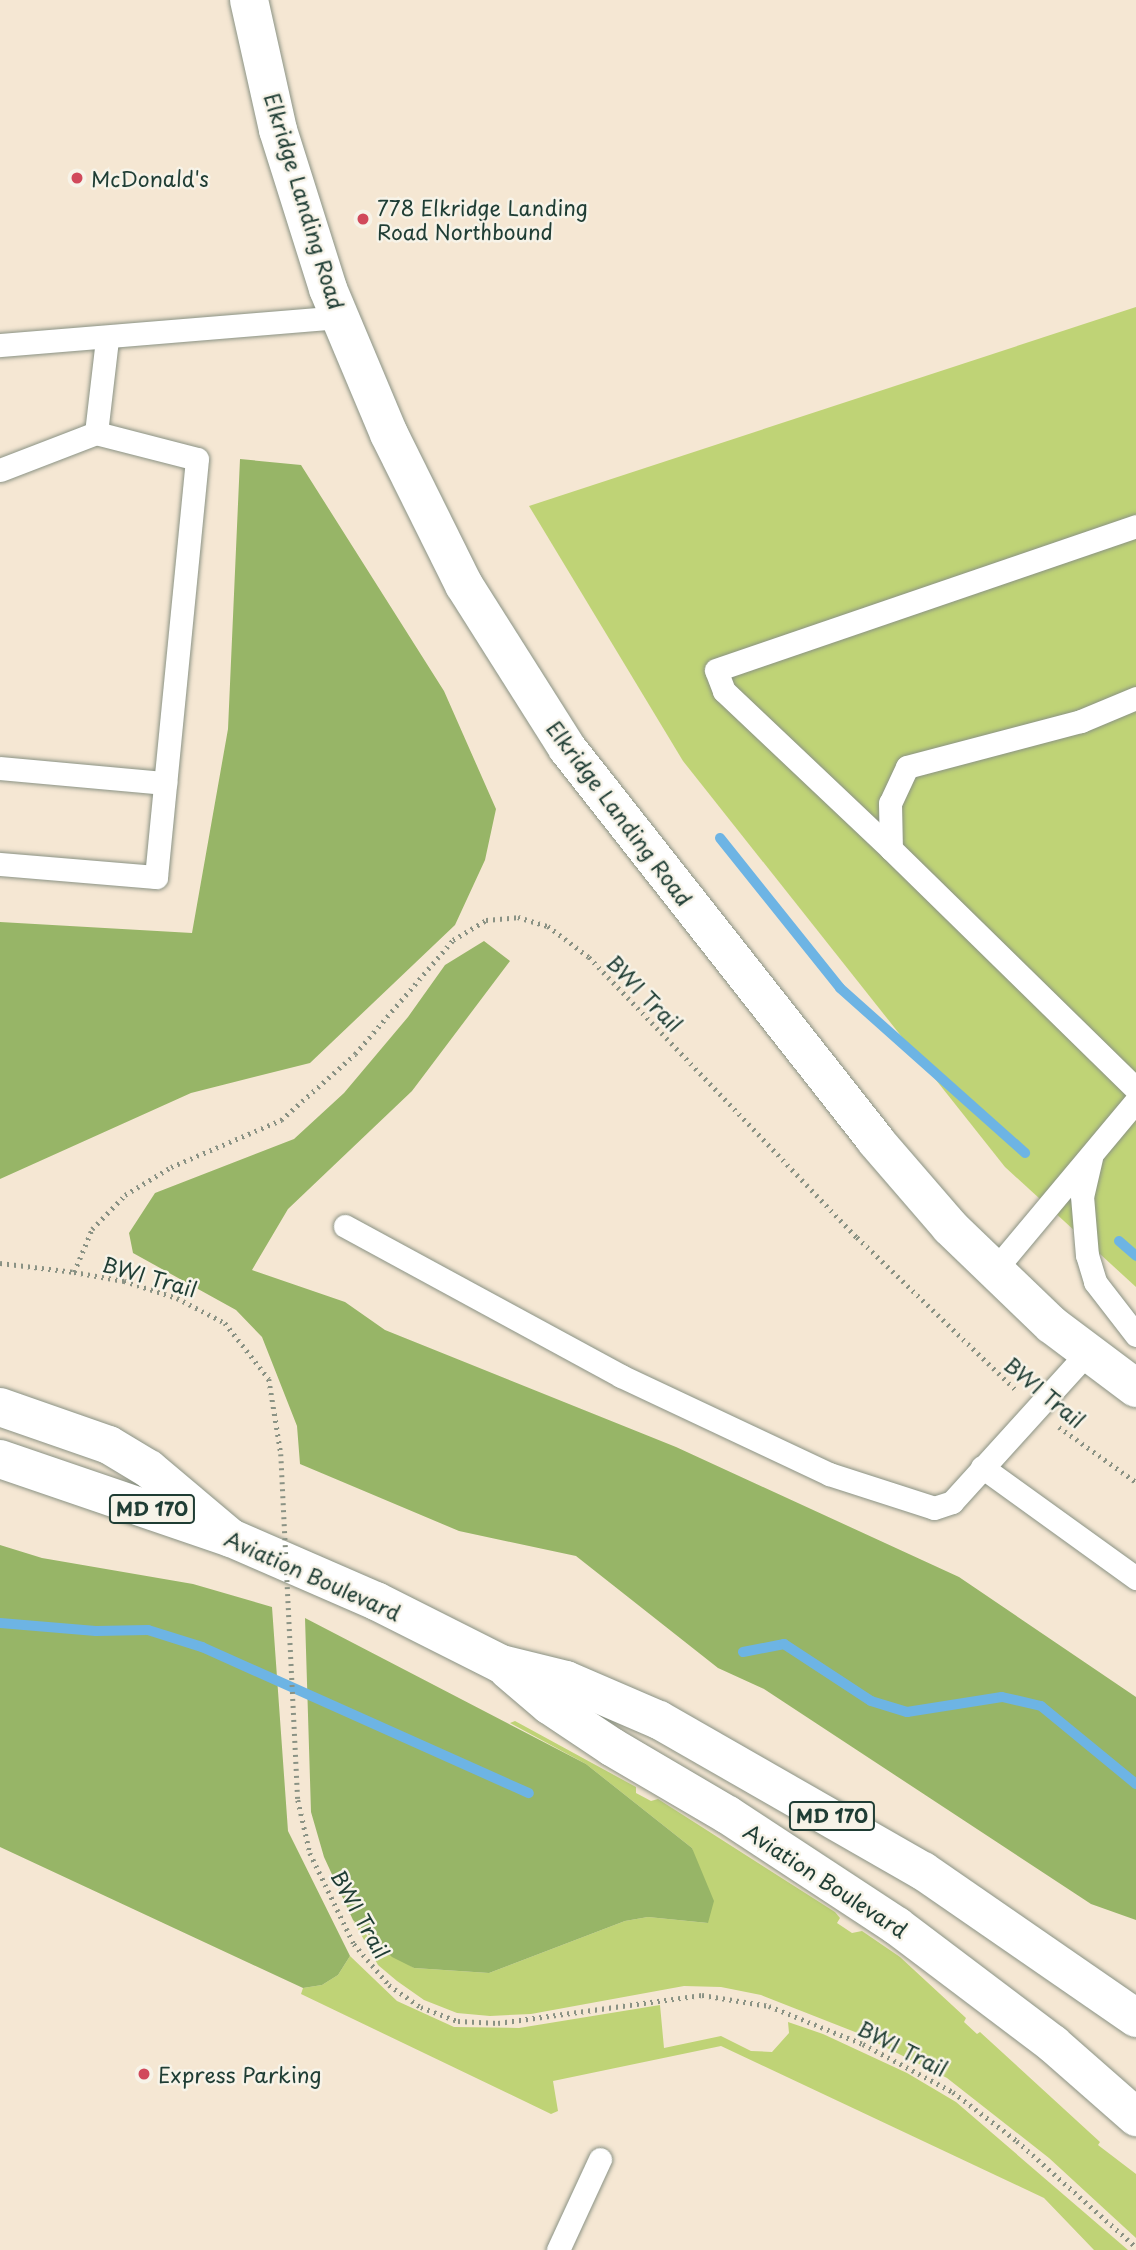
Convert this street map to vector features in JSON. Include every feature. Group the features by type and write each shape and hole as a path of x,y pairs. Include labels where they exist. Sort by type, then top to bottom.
{"main road":[{"name":"Elkridge Landing Road","path":"249,0 278,130 340,317 389,434 464,585 567,748 875,1140 993,1272 1087,1353 1136,1388"},
{"path":"0,1407 109,1445 149,1469 232,1538"},
{"name":"Aviation Boulevard","path":"0,1459 232,1538 352,1590 501,1664 578,1685 659,1720 755,1772 934,1878 1136,2018"},
{"name":"Aviation Boulevard","path":"501,1664 549,1705 612,1747 728,1815 897,1926 1053,2044 1136,2117"}],"lane":[{"path":"0,345 107,339 340,317"},
{"path":"96,433 107,339"},
{"path":"0,470 96,433 197,459 156,877 0,864"},
{"path":"1136,526 716,670 724,691 891,849 1136,1089"},
{"path":"891,849 890,803 907,767 1081,721 1136,698"},
{"path":"0,768 165,783"},
{"path":"993,1272 1136,1101"},
{"path":"1093,1152 1082,1196 1087,1255 1095,1282 1136,1335"},
{"path":"345,1226 621,1376 829,1474 934,1508 953,1502 1035,1407 1087,1353"},
{"path":"982,1467 1136,1577"},
{"path":"558,2250 600,2159"}],"path":[{"name":"BWI Trail","path":"74,1272 92,1229 125,1195 171,1167 281,1120 355,1054 453,940 486,920 518,917 548,926 589,957 857,1237 1035,1407 1136,1482"},
{"name":"BWI Trail","path":"0,1263 124,1281 177,1298 225,1323 269,1379 281,1454 298,1800 310,1853 354,1944 389,1985 422,2007 458,2021 498,2023 702,1995 769,2006 875,2049 953,2092 1017,2141 1136,2247"}],"green space":[{"path":"1136,307 1136,1287 1005,1167 683,761 529,506"},
{"path":"240,459 301,465 444,691 496,809 485,860 455,925 310,1063 191,1093 0,1179 0,922 192,933 228,729"},
{"path":"484,941 510,961 412,1091 288,1209 252,1270 345,1302 385,1330 676,1447 959,1577 1136,1697 1136,1920 1091,1904 764,1689 718,1668 576,1556 459,1531 300,1464 297,1426 262,1337 236,1310 133,1253 129,1233 155,1193 294,1139 344,1093 408,1017 445,965"},
{"path":"0,1545 42,1558 193,1584 272,1607 288,1831 350,1956 338,1975 322,1985 303,1988 0,1847"},
{"path":"305,1618 586,1764 692,1848 714,1901 708,1923 648,1917 625,1921 489,1973 414,1968 392,1957 353,1920 324,1857 311,1812"},
{"path":"515,1721 636,1787 636,1793 651,1801 658,1799 835,1912 840,1918 837,1923 852,1933 862,1931 900,1957 966,2018 964,2022 977,2034 980,2032 1100,2142 1098,2145 1136,2174 1136,2238 1049,2158 947,2078 855,2032 761,1995 721,1987 684,1986 531,2014 490,2016 457,2013 424,2000 397,1981 378,1965 353,1920 373,1942 414,1968 489,1973 625,1921 648,1917 708,1923 692,1848 586,1764 510,1723"},
{"path":"350,1956 397,2001 454,2027 519,2028 660,2005 664,2048 721,2036 751,2051 772,2052 789,2033 788,2022 823,2034 907,2073 956,2102 1128,2250 1094,2250 1044,2198 721,2046 553,2081 558,2111 551,2114 301,1994 303,1988 322,1985 338,1975"}],"waterway":[{"path":"720,838 840,988 1025,1153"},
{"path":"1119,1241 1136,1256"},
{"path":"0,1623 96,1631 148,1630 202,1647 529,1793"},
{"path":"743,1652 784,1644 871,1701 907,1712 1002,1697 1041,1706 1136,1784"}],"place":[{"name":"McDonald's","path":"77,178"},
{"name":"778 Elkridge Landing Road Northbound","path":"363,219"},
{"name":"Express Parking","path":"144,2074"}]}
